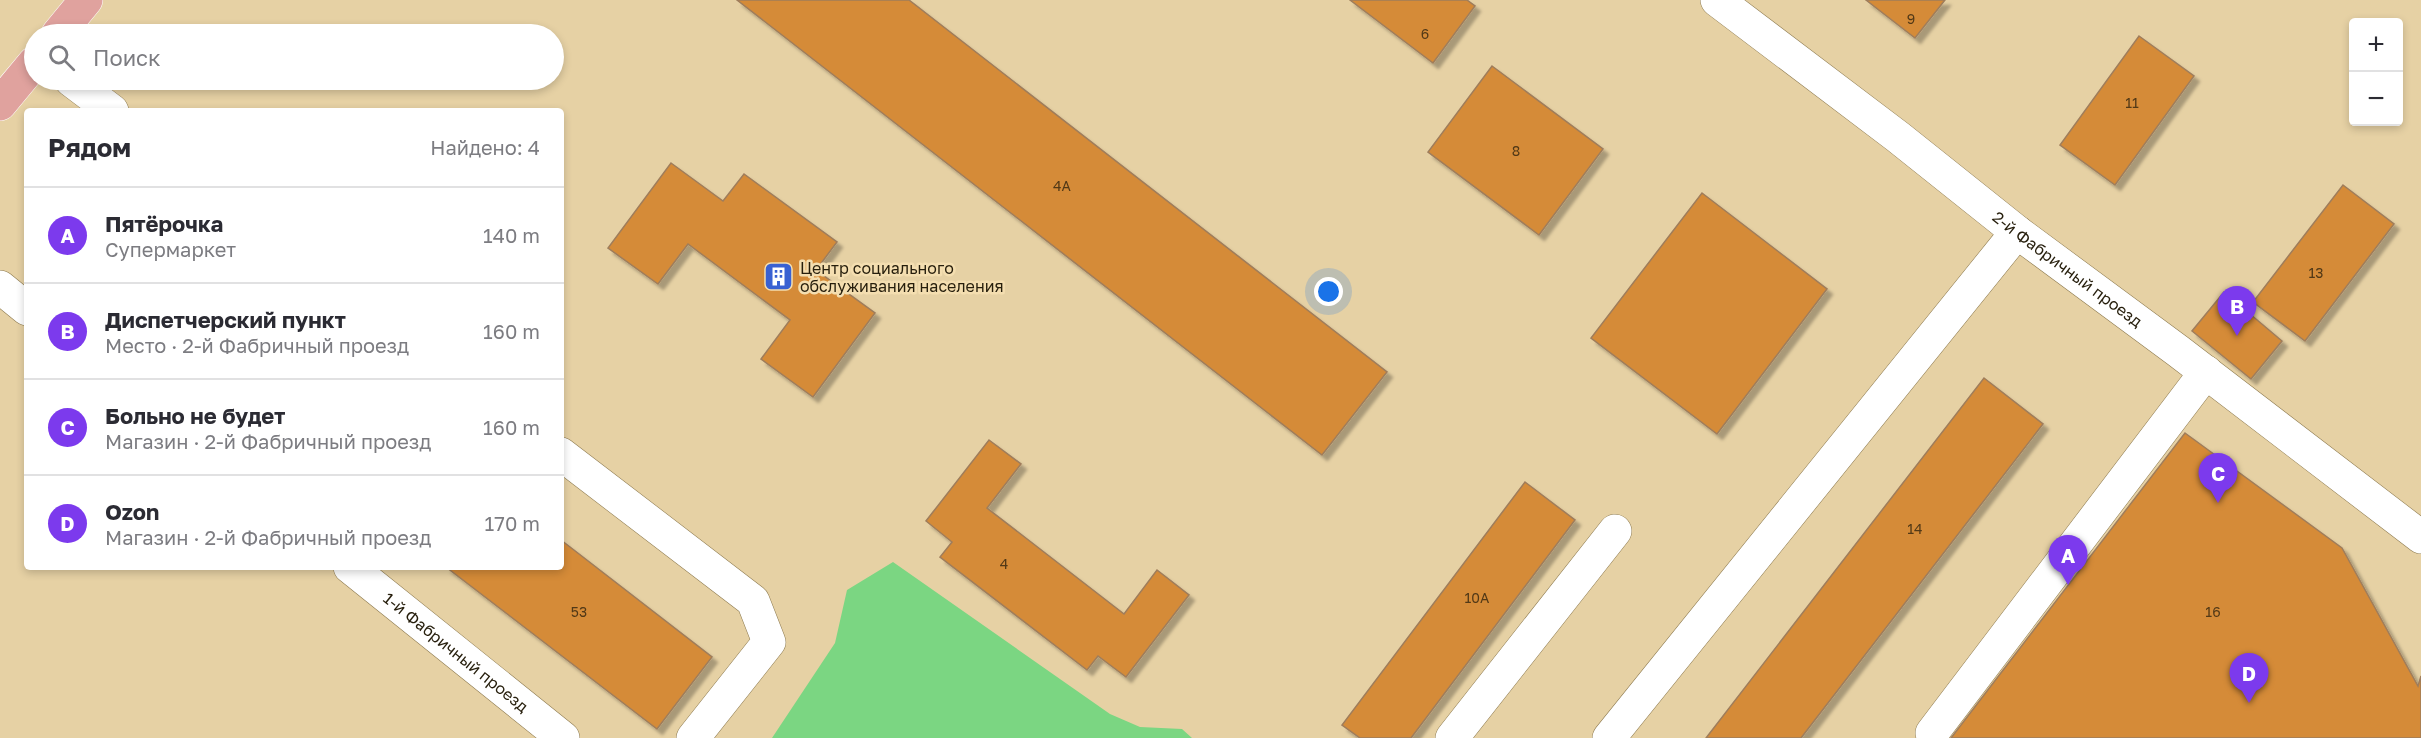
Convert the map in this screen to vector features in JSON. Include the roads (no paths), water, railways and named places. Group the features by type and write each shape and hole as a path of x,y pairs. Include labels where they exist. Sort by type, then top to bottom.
{"main road":[{"path":"66,24 86,0"},
{"path":"0,104 24,75"}],"street":[{"name":"2-й Фабричный проезд","path":"1718,0 1898,137 2017,232 2206,372 2421,537"},
{"path":"84,90 108,108"},
{"path":"1609,738 2017,232"},
{"path":"0,287 24,307"},
{"path":"1932,733 2206,372"},
{"path":"564,456 753,601 769,642 693,738"},
{"path":"1452,738 1615,531"},
{"name":"1-й Фабричный проезд","path":"354,570 564,738"}],"place":[{"name":"Центр социального обслуживания населения","path":"779,277"},
{"name":"Диспетчерский пункт","path":"2237,336"},
{"name":"Больно не будет","path":"2218,503"},
{"name":"Пятёрочка","path":"2068,585"},
{"name":"Ozon","path":"2249,703"}]}
